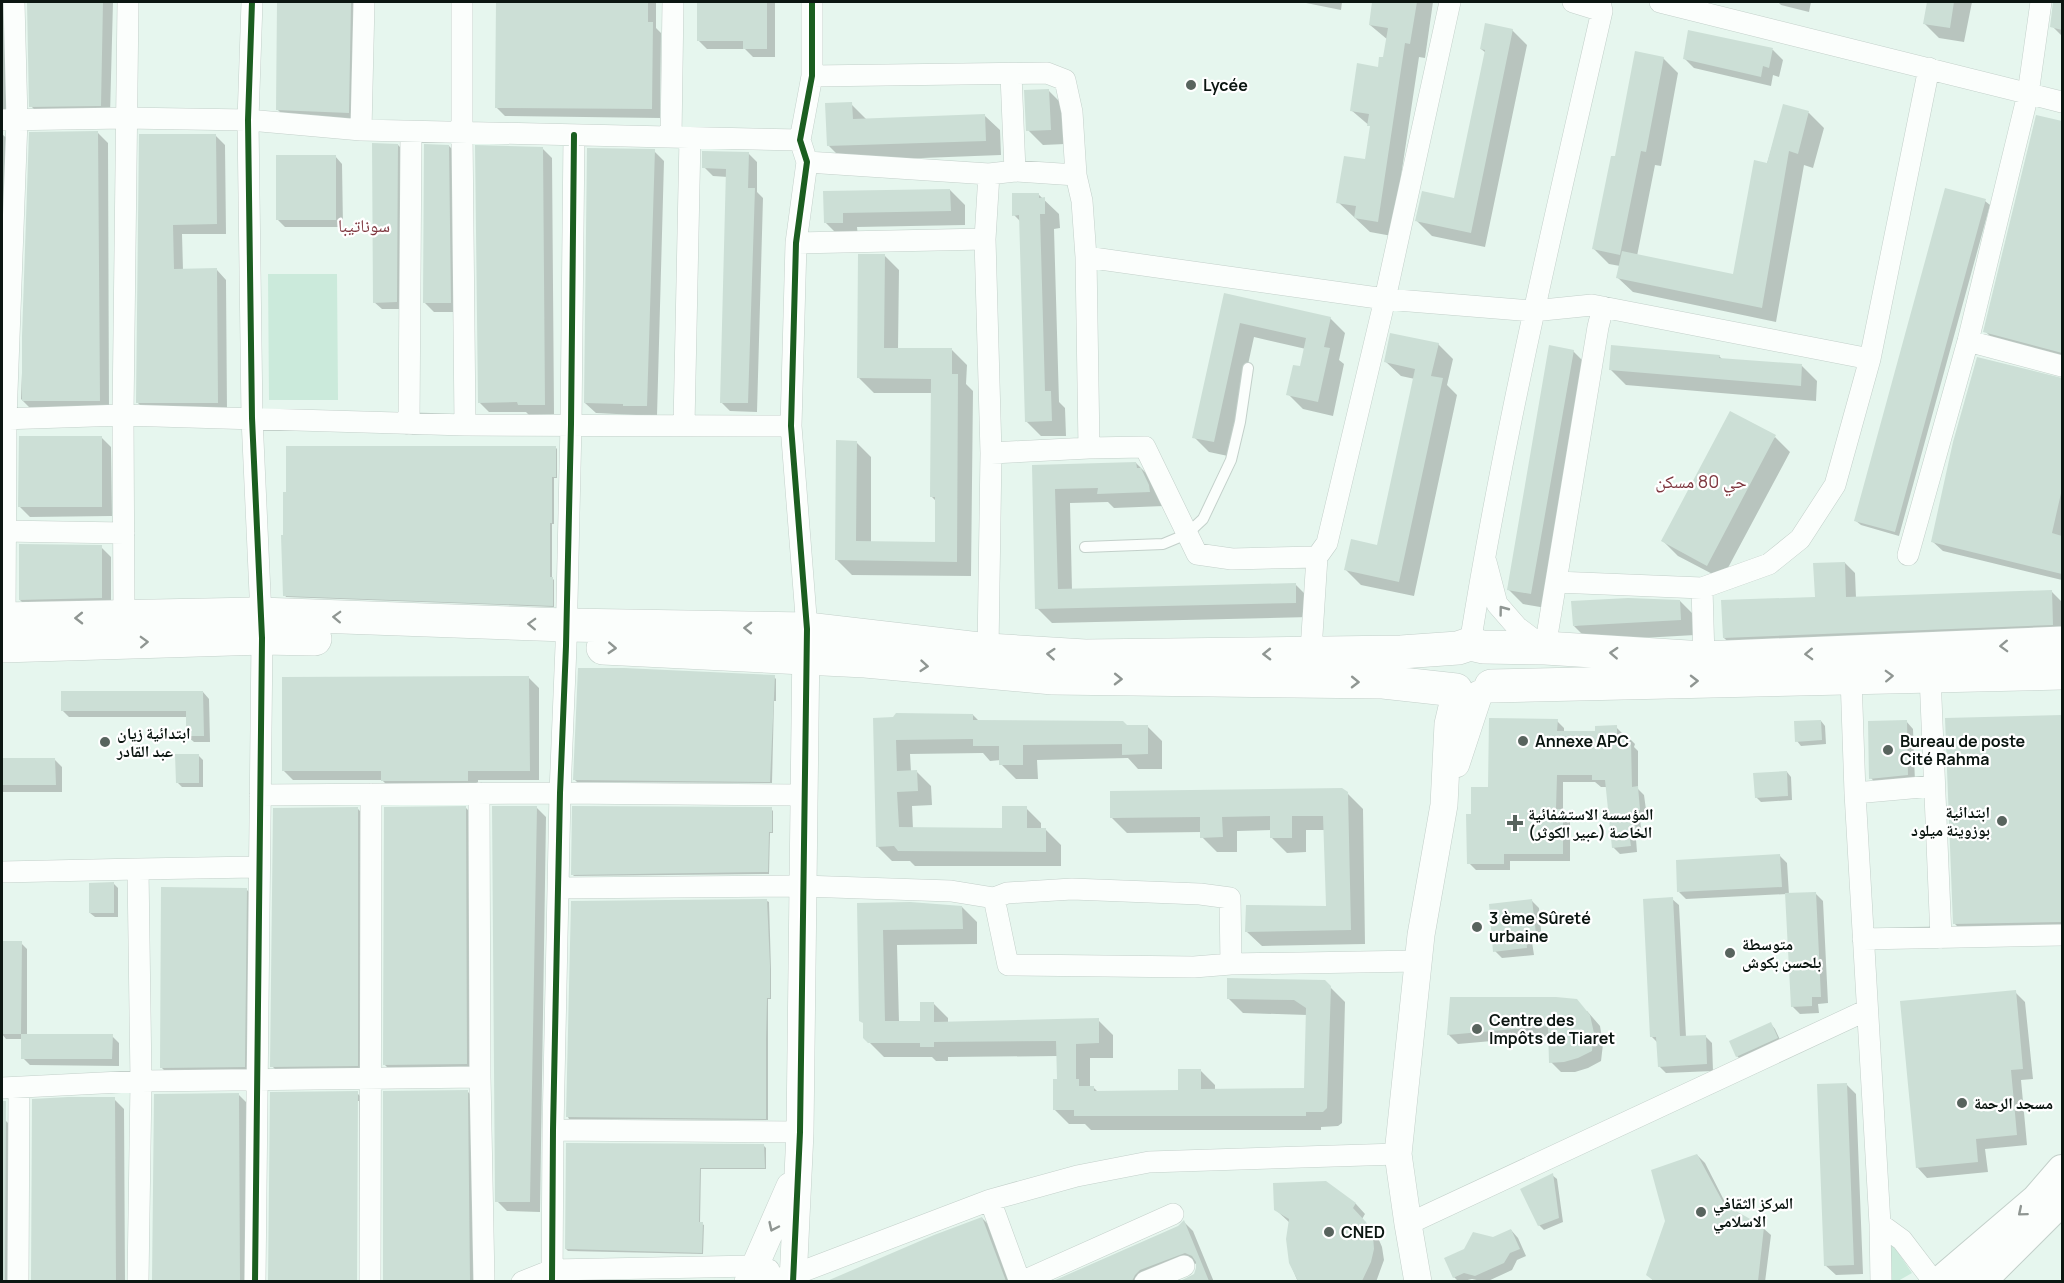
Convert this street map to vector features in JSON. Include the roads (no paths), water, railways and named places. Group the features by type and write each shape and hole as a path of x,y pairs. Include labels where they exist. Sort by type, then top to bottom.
{"main road":[{"path":"2,628 124,617 261,626 988,650 1310,668 1383,682 1464,689 2062,673"},
{"path":"2,628 261,626"},
{"path":"806,643 1053,678 1310,668 1401,652 1470,646 1545,648 1704,658 2062,643"},
{"path":"1470,646 1494,657 1497,672 1464,689 1450,684 1446,669 1452,654 1470,646"},
{"path":"1940,1281 2036,1200 2062,1170"},
{"path":"1980,1281 2062,1199"}],"street":[{"path":"2,628 9,120 14,2"},
{"path":"124,617 123,415 128,2"},
{"path":"252,2 248,120 252,418 261,626 255,1281"},
{"path":"361,130 364,2"},
{"path":"462,2 465,425"},
{"path":"673,2 680,137 684,425"},
{"path":"793,1278 800,1132 806,643 790,426 796,243 807,162 800,140 812,76 812,2"},
{"path":"1310,668 1317,557 1327,543 1385,299 1450,2"},
{"path":"1470,646 1484,556 1533,311 1601,6 1573,2"},
{"path":"1660,2 2062,102"},
{"path":"1908,555 1968,341 2028,94 2041,2"},
{"path":"1556,582 1702,588 1769,564 1800,539 1835,484 1870,359 1929,68"},
{"path":"812,76 1047,73 1065,80 1072,112 1076,175 1082,201 1086,257 1089,448"},
{"path":"1011,75 1015,171"},
{"path":"9,120 125,118 248,120 411,132 800,140"},
{"path":"409,424 411,132"},
{"path":"552,1276 560,793 570,424 573,135"},
{"path":"807,162 989,174 1015,171 1076,175"},
{"path":"988,650 991,453 985,239 989,174"},
{"path":"796,243 985,239"},
{"path":"1086,257 1385,299 1533,311 1592,305 1870,359"},
{"path":"1484,556 1497,604 1517,627 1545,648 1603,308"},
{"path":"1968,341 2062,366"},
{"path":"4,419 123,415 465,425 790,426"},
{"path":"991,453 1145,447 1197,554 1232,560 1317,557"},
{"path":"3,531 124,533"},
{"path":"1702,588 1704,658"},
{"path":"1930,675 1941,938"},
{"path":"1851,677 1855,793 1880,1224 1881,1281"},
{"path":"1444,805 1448,724 1445,705 1464,689"},
{"path":"1418,1281 1398,1154 1421,934 1464,689"},
{"path":"1855,793 1933,786"},
{"path":"261,795 479,793 803,795"},
{"path":"479,793 480,1077 484,1281"},
{"path":"370,1281 371,794"},
{"path":"2,872 259,867"},
{"path":"138,869 141,1081 138,1281"},
{"path":"558,888 802,886 951,891 994,898 1007,894 1072,889 1200,894 1230,898 1231,964"},
{"path":"994,898 1008,965 1194,967 1231,964 1419,961"},
{"path":"1863,939 2062,935"},
{"path":"1408,1224 1867,1010"},
{"path":"18,1281 10,1088 141,1081 480,1077"},
{"path":"553,1130 800,1132"},
{"path":"755,1276 789,1192 800,1132"},
{"path":"522,1281 552,1276 793,1278 990,1200 1077,1176 1149,1162 1398,1154"},
{"path":"990,1200 1021,1281 1173,1214"},
{"path":"1880,1224 1902,1240 1934,1281"},
{"path":"1145,1281 1184,1266"}],"lane":[{"path":"1085,547 1163,544 1187,534 1203,519 1231,460 1240,422 1248,368"}],"place":[{"name":"Lycée","path":"1191,85"},
{"name":"Annexe APC","path":"1523,741"},
{"name":"ابتدائية زيان عبد القادر","path":"105,742"},
{"name":"Bureau de poste Cité Rahma","path":"1888,750"},
{"name":"ابتدائية بوزوينة ميلود","path":"2002,821"},
{"name":"المؤسسة الاستشفائية الخاصة (عبير الكوثر)","path":"1515,823"},
{"name":"3 ème Sûreté urbaine","path":"1477,927"},
{"name":"متوسطة بلحسن بكوش","path":"1730,953"},
{"name":"Centre des Impôts de Tiaret","path":"1477,1029"},
{"name":"مسجد الرحمة","path":"1962,1103"},
{"name":"المركز الثقافي الاسلامي","path":"1701,1212"},
{"name":"CNED","path":"1329,1232"}],"district":[{"name":"سوناتيبا","path":"364,226"},
{"name":"حي 80 مسكن","path":"1701,482"}]}
